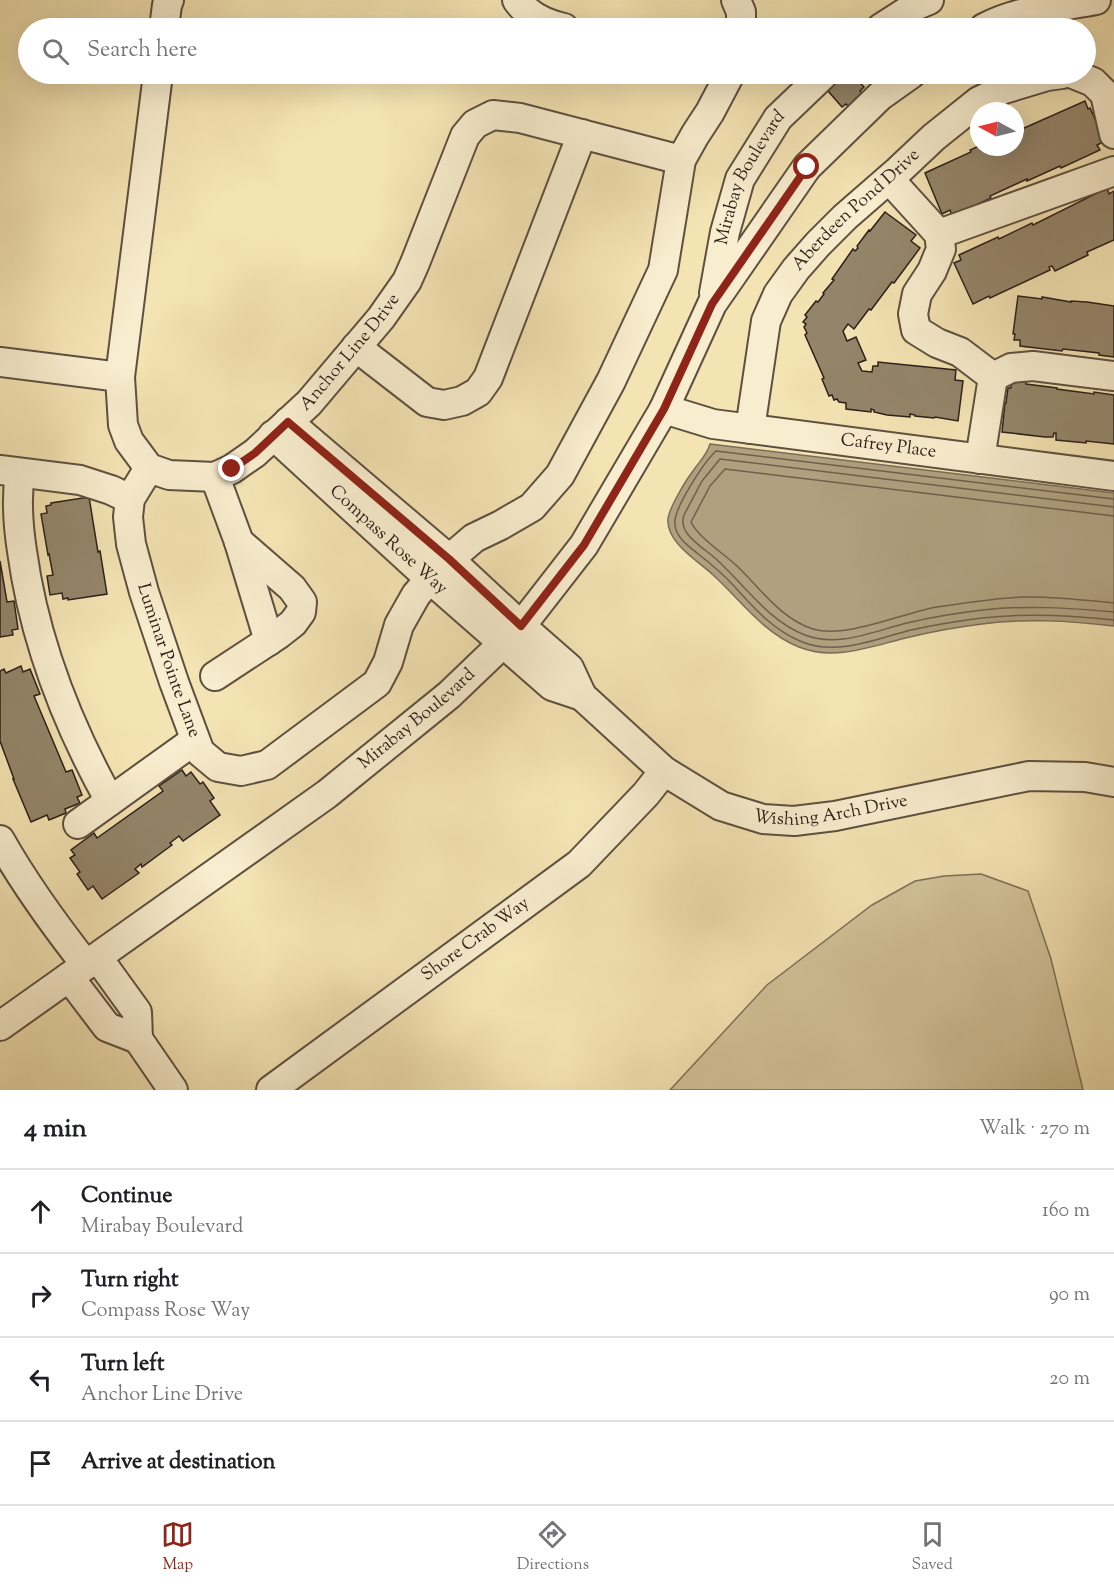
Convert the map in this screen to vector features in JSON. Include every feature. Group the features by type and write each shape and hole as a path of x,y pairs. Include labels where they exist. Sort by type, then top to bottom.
{"street":[{"path":"165,18 169,0"},
{"path":"517,0 537,18"},
{"path":"736,0 741,18"},
{"path":"897,18 929,0"},
{"path":"989,17 1027,6 1096,0"},
{"path":"157,84 120,377 123,425 129,441 149,468 169,475 215,477 239,542 268,641"},
{"path":"440,569 474,538 532,507 560,475 611,381 663,270 681,160 725,84"},
{"name":"Mirabay Boulevard","path":"712,304 725,232 740,179 778,118 814,84"},
{"name":"Mirabay Boulevard","path":"0,1026 327,794 449,695 512,635 584,545 664,409 712,304 807,167 880,96 897,84"},
{"name":"Aberdeen Pond Drive","path":"750,429 766,321 778,294 796,269 845,217 934,137 979,101 1021,84"},
{"path":"1094,84 1105,94 1114,135"},
{"name":"Anchor Line Drive","path":"215,477 232,469 255,453 309,403 381,318 407,281 465,136 475,124 493,115 520,118 681,160"},
{"path":"356,347 427,402 444,405 462,401 478,392 488,378 582,134"},
{"path":"939,234 1114,171"},
{"path":"889,178 939,234 941,249 932,271 917,294 913,314 916,330 937,343 960,352 993,377"},
{"path":"0,362 120,377"},
{"path":"993,377 1011,368 1032,366 1114,376"},
{"path":"980,459 993,377"},
{"name":"Cafrey Place","path":"664,409 713,424 1114,476"},
{"name":"Compass Rose Way","path":"280,429 512,635"},
{"path":"110,801 73,729 55,681 24,565 17,492 10,472 80,480 130,499 149,468"},
{"name":"Luminar Pointe Lane","path":"130,499 128,516 131,544 148,603 200,752 218,767 241,771 267,765 377,683 388,662 399,625 416,595 440,569"},
{"path":"215,676 293,623 301,612 302,602 292,588 239,542"},
{"name":"Wishing Arch Drive","path":"512,635 552,686 582,696 664,771 721,806 763,819 794,821 835,816 1029,776 1085,777 1114,782"},
{"path":"78,824 195,740"},
{"name":"Shore Crab Way","path":"271,1090 579,864 646,794 664,771"},
{"path":"0,840 21,877 84,966 136,1012 138,1039 173,1090"}],"shaded area":[{"path":"981,874 1028,891 1051,959 1083,1090 670,1090 767,985 872,905 915,881 944,876"}],"water":[{"path":"710,444 1114,493 1114,626 1048,621 998,622 937,631 841,653 813,651 799,647 774,633 752,615 712,574 677,543 672,535 668,519 671,508"}],"building":[{"path":"829,84 861,84 864,87 860,91 875,107 860,120 846,104 842,107 828,91 832,87"},
{"path":"1085,101 1103,137 1103,142 1097,145 1100,150 1061,168 1060,166 1027,181 1027,179 952,216 950,210 942,214 925,173 970,152 970,156 1024,156 1024,128"},
{"path":"1107,188 1109,194 1114,191 1114,240 1087,252 1088,255 1055,271 1052,266 1049,267 1050,270 973,304 954,263 961,260 959,255 1032,223 1033,225"},
{"path":"885,212 916,235 911,241 920,248 894,283 892,282 854,329 848,324 843,331 847,341 856,337 866,360 858,363 862,371 872,372 873,366 878,366 878,362 956,370 955,380 963,381 958,421 910,414 910,417 887,415 871,409 871,412 846,409 846,403 834,400 832,395 829,396 822,379 824,378 805,335 807,333 804,327 806,324 803,322 807,317 805,315 824,294 853,249 855,251 858,248 857,246 869,230"},
{"path":"1018,296 1114,306 1114,357 1099,355 1099,353 1020,346 1020,340 1014,340 1015,334 1013,334"},
{"path":"1012,380 1057,389 1114,395 1114,444 1056,440 1056,433 1053,437 1045,437 1002,432 1005,403"},
{"path":"89,497 107,594 68,600 68,598 63,599 62,593 50,595 47,576 53,575 41,514 47,513 46,506 51,503"},
{"path":"0,561 7,602 14,601 18,629 12,630 13,635 0,637"},
{"path":"21,666 23,672 30,669 40,694 34,696 66,772 72,770 82,795 77,797 80,803 65,809 66,813 49,820 47,815 31,822 0,741 0,671 4,669 6,673"},
{"path":"182,770 186,776 191,772 200,784 203,782 214,798 210,801 220,815 183,841 179,836 170,843 172,845 142,867 141,864 135,869 139,873 102,899 93,886 88,890 77,874 80,872 70,858 75,855 71,850 94,833 97,838 163,791 159,786"}],"route":[{"path":"232,469 255,453 288,422 449,559 521,626 584,545 664,409 712,304 807,167"}]}
